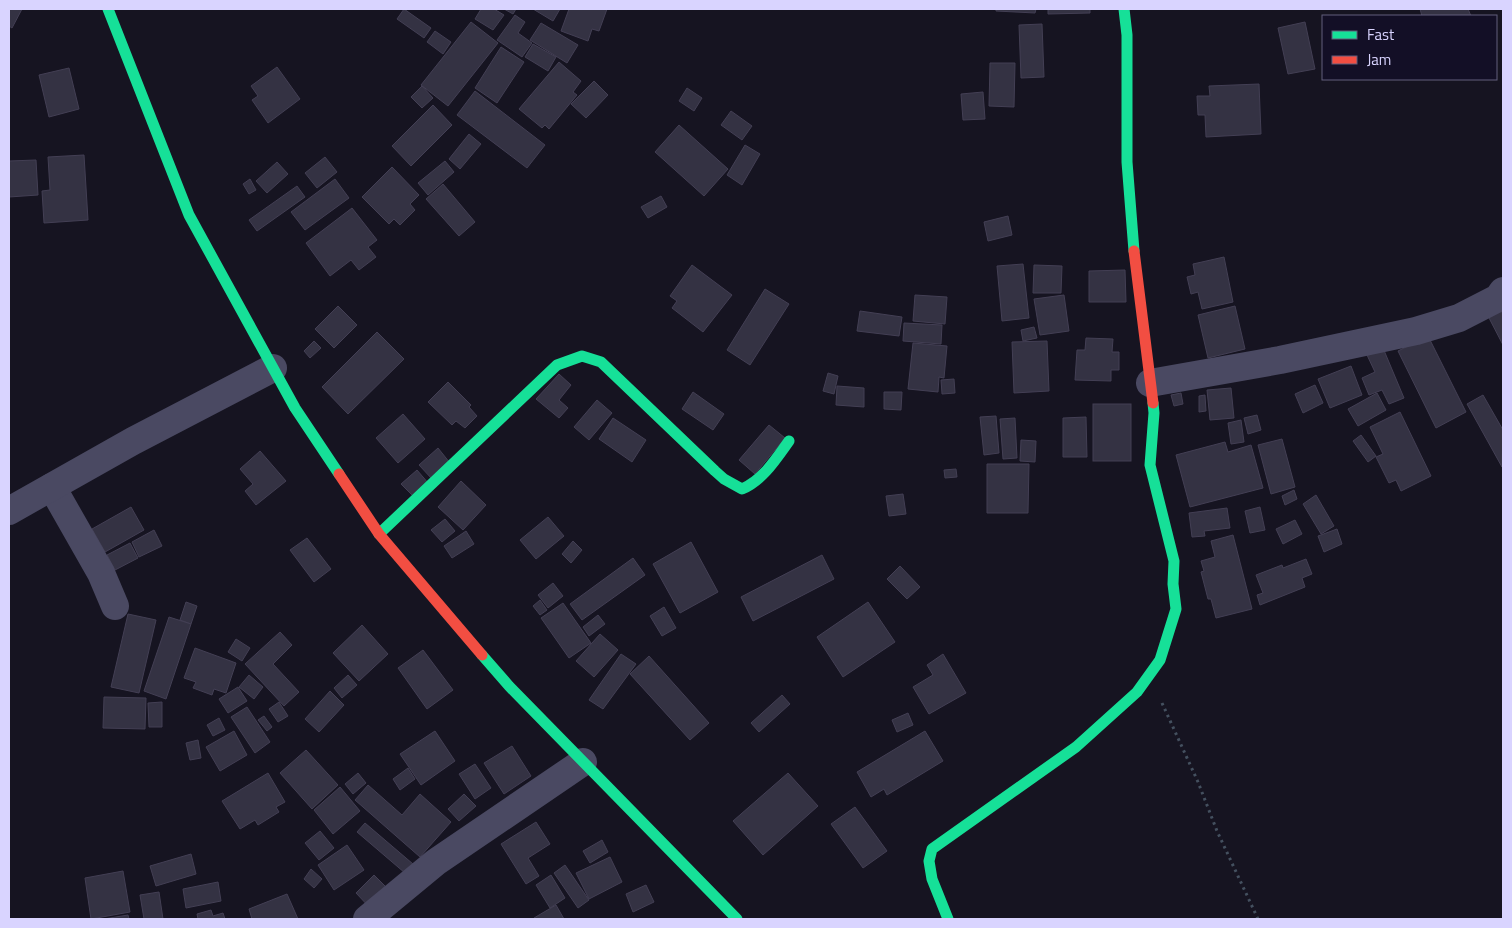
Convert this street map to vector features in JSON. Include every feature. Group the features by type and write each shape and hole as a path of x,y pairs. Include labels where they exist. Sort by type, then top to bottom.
{"street":[{"path":"108,9 189,214 295,408 379,534 509,686 737,919"},
{"path":"948,919 932,879 928,861 932,849 1076,747 1137,692 1160,660 1176,609 1173,584 1174,561 1150,465 1154,413 1136,272 1128,171 1127,35 1124,9"},
{"path":"1150,383 1280,360 1416,331 1459,318 1498,298 1503,291"},
{"path":"379,534 558,364 582,356 601,362 715,471 724,479 742,489 748,487 759,478 789,441"},
{"path":"9,511 133,441 273,368"},
{"path":"52,487 101,573 115,606"},
{"path":"367,919 436,862 583,762"}],"path":[{"path":"1149,675 1198,782 1217,831 1258,919"}],"building":[{"path":"9,9 22,9 12,28 9,26"},
{"path":"404,9 431,28 424,38 397,19"},
{"path":"481,9 494,9 504,15 493,30 475,19"},
{"path":"504,9 516,9 513,14"},
{"path":"533,9 560,9 553,21"},
{"path":"569,9 607,9 599,31 592,29 588,41 561,31"},
{"path":"996,9 1036,9 1035,13 996,11"},
{"path":"1048,9 1090,9 1090,13 1048,14"},
{"path":"1420,9 1468,9 1471,15 1422,15"},
{"path":"515,15 525,22 518,33 532,43 522,57 497,40"},
{"path":"471,22 498,43 448,106 421,85"},
{"path":"1305,22 1315,69 1288,74 1278,28"},
{"path":"541,23 578,45 567,63 530,40"},
{"path":"1042,24 1044,77 1021,78 1019,25"},
{"path":"435,31 451,42 443,54 427,42"},
{"path":"533,44 556,57 548,71 525,57"},
{"path":"501,47 524,62 497,103 475,88"},
{"path":"559,62 581,81 573,92 577,95 549,129 545,125 542,128 519,109"},
{"path":"990,63 1015,63 1014,107 989,106"},
{"path":"277,67 300,99 268,123 252,100 258,96 251,86"},
{"path":"69,68 79,109 49,117 39,75"},
{"path":"594,81 608,95 586,118 571,104"},
{"path":"1259,84 1261,134 1206,137 1205,115 1198,115 1197,96 1210,96 1209,86"},
{"path":"422,86 433,98 422,108 411,97"},
{"path":"687,88 702,98 694,111 679,101"},
{"path":"475,91 545,145 527,168 457,115"},
{"path":"983,92 985,119 963,120 961,94"},
{"path":"433,105 452,125 411,166 392,146"},
{"path":"731,111 752,126 742,140 721,125"},
{"path":"679,125 728,169 704,196 655,152"},
{"path":"469,134 481,144 460,169 449,159"},
{"path":"745,145 760,154 742,185 727,175"},
{"path":"84,155 88,220 44,223 42,191 50,190 48,157"},
{"path":"325,157 337,172 317,188 305,173"},
{"path":"36,160 38,195 9,197 9,161"},
{"path":"445,161 454,172 428,195 418,183"},
{"path":"277,162 288,174 267,193 256,181"},
{"path":"392,167 419,195 410,204 415,210 400,225 394,219 389,224 362,197"},
{"path":"250,179 256,190 249,194 243,184"},
{"path":"335,179 349,198 305,230 291,212"},
{"path":"443,184 475,222 459,236 426,199"},
{"path":"297,186 305,197 257,231 249,220"},
{"path":"661,196 667,207 648,218 641,207"},
{"path":"352,208 377,240 368,247 376,257 359,270 351,260 330,276 306,243"},
{"path":"1008,216 1012,235 988,241 984,222"},
{"path":"1224,257 1233,302 1202,309 1198,292 1191,294 1187,277 1195,275 1193,264"},
{"path":"1023,264 1029,318 1002,321 997,266"},
{"path":"692,265 732,295 703,332 672,308 677,301 670,296"},
{"path":"1034,265 1062,266 1061,293 1033,293"},
{"path":"1125,270 1126,302 1089,302 1089,271"},
{"path":"765,289 789,304 750,365 727,350"},
{"path":"915,295 947,297 945,324 913,321"},
{"path":"1064,295 1069,331 1040,335 1034,299"},
{"path":"338,306 357,325 334,348 315,329"},
{"path":"1235,306 1245,349 1208,358 1198,315"},
{"path":"1501,310 1503,315 1503,345 1488,316"},
{"path":"860,311 902,317 899,336 857,331"},
{"path":"904,323 942,325 941,344 903,341"},
{"path":"1034,327 1037,338 1023,341 1021,330"},
{"path":"377,332 404,359 348,414 322,387"},
{"path":"1428,336 1466,412 1436,428 1398,351"},
{"path":"1086,338 1113,339 1112,352 1119,352 1119,370 1111,370 1111,381 1075,380 1077,350 1085,350"},
{"path":"314,341 321,348 310,358 304,351"},
{"path":"1047,341 1049,391 1014,393 1012,342"},
{"path":"913,343 947,346 944,378 939,377 938,392 908,389"},
{"path":"1383,348 1404,398 1389,404 1382,390 1369,395 1362,378 1375,372 1367,355"},
{"path":"1351,366 1362,395 1330,408 1318,379"},
{"path":"828,373 838,376 834,394 823,391"},
{"path":"559,374 571,385 559,400 568,408 559,418 536,399"},
{"path":"954,379 955,393 942,394 941,380"},
{"path":"448,382 471,405 469,407 477,416 465,428 456,421 452,425 428,402"},
{"path":"1315,385 1323,403 1303,413 1295,394"},
{"path":"837,386 864,388 864,407 836,405"},
{"path":"1231,388 1234,418 1210,420 1207,390"},
{"path":"693,392 724,414 713,430 682,409"},
{"path":"884,392 902,392 901,410 884,409"},
{"path":"1181,393 1183,404 1174,406 1171,395"},
{"path":"1377,393 1386,410 1358,426 1348,409"},
{"path":"1205,395 1206,411 1199,412 1199,396"},
{"path":"1483,395 1503,430 1502,467 1467,404"},
{"path":"597,400 612,413 589,440 574,427"},
{"path":"1093,404 1131,404 1131,461 1093,461"},
{"path":"1400,412 1431,476 1401,491 1396,480 1389,483 1376,457 1383,454 1370,427"},
{"path":"403,414 425,439 398,463 376,438"},
{"path":"1257,415 1261,430 1248,434 1244,418"},
{"path":"996,416 999,453 984,455 980,417"},
{"path":"1086,417 1087,457 1063,457 1063,418"},
{"path":"613,418 646,440 632,462 599,439"},
{"path":"1015,418 1017,458 1003,459 1000,419"},
{"path":"1241,420 1244,442 1231,444 1228,423"},
{"path":"769,425 785,438 755,474 739,460"},
{"path":"1361,435 1376,456 1368,462 1353,441"},
{"path":"1282,439 1295,487 1271,494 1258,445"},
{"path":"1021,440 1036,441 1035,462 1020,461"},
{"path":"1225,442 1228,452 1251,445 1263,488 1190,507 1176,455"},
{"path":"438,448 450,463 432,479 419,465"},
{"path":"260,451 286,481 256,505 245,491 253,484 240,469"},
{"path":"987,464 1029,464 1028,513 987,513"},
{"path":"956,469 957,477 945,478 944,470"},
{"path":"417,470 429,484 414,497 401,484"},
{"path":"461,481 486,505 463,530 438,507"},
{"path":"1294,490 1297,499 1285,505 1282,496"},
{"path":"903,494 906,514 889,516 886,496"},
{"path":"1316,495 1334,526 1321,534 1303,504"},
{"path":"131,507 144,530 105,552 92,529"},
{"path":"1260,507 1265,530 1250,533 1245,511"},
{"path":"1227,508 1230,528 1204,531 1205,536 1192,537 1189,513"},
{"path":"548,517 564,536 536,559 520,540"},
{"path":"445,519 455,531 442,542 431,530"},
{"path":"1295,520 1302,534 1283,544 1276,529"},
{"path":"1337,529 1342,544 1324,552 1318,536"},
{"path":"154,530 162,546 139,557 132,542"},
{"path":"466,531 474,544 452,558 444,546"},
{"path":"1233,535 1252,609 1216,618 1211,599 1208,599 1201,572 1204,571 1201,561 1215,557 1211,541"},
{"path":"307,538 331,569 314,582 290,550"},
{"path":"573,541 582,550 571,563 562,554"},
{"path":"691,542 718,592 680,613 653,564"},
{"path":"130,543 138,558 115,570 107,555"},
{"path":"822,555 834,579 753,621 741,597"},
{"path":"633,558 645,575 582,620 570,604"},
{"path":"1306,559 1312,574 1302,578 1305,587 1260,605 1257,595 1263,593 1256,575 1282,565 1283,568"},
{"path":"900,566 920,587 907,599 887,579"},
{"path":"553,583 563,596 548,608 538,595"},
{"path":"540,600 547,610 540,615 533,606"},
{"path":"186,602 197,606 191,624 180,620"},
{"path":"868,602 895,642 843,677 817,637"},
{"path":"563,603 591,643 569,658 541,618"},
{"path":"664,607 676,628 662,636 650,616"},
{"path":"128,614 156,620 139,693 111,687"},
{"path":"598,615 605,624 589,636 583,627"},
{"path":"169,617 191,624 166,699 144,691"},
{"path":"362,625 388,654 359,681 333,653"},
{"path":"280,632 292,645 273,664 299,692 284,706 245,664"},
{"path":"600,634 618,650 594,677 576,661"},
{"path":"236,639 250,648 242,661 228,652"},
{"path":"195,648 236,663 226,693 214,689 212,695 193,688 196,682 184,678"},
{"path":"423,650 453,690 427,709 398,668"},
{"path":"621,654 636,664 603,709 589,700"},
{"path":"943,654 966,693 929,714 913,687 933,675 927,665"},
{"path":"649,656 709,723 690,740 630,674"},
{"path":"249,675 263,687 254,699 239,687"},
{"path":"348,675 357,685 342,698 334,688"},
{"path":"238,687 247,701 228,713 219,699"},
{"path":"330,691 344,705 319,732 305,719"},
{"path":"782,695 790,704 759,732 751,723"},
{"path":"104,697 146,698 145,729 103,728"},
{"path":"162,702 162,727 149,727 148,703"},
{"path":"279,702 288,716 278,722 269,709"},
{"path":"247,707 270,742 255,753 231,717"},
{"path":"908,713 913,725 897,732 892,720"},
{"path":"264,716 272,727 267,731 258,720"},
{"path":"219,718 225,730 213,736 207,725"},
{"path":"234,731 247,755 220,771 206,747"},
{"path":"435,731 455,761 421,785 400,754"},
{"path":"925,731 943,761 887,795 884,789 871,797 857,772"},
{"path":"198,740 201,758 190,760 186,743"},
{"path":"512,746 531,776 504,794 484,763"},
{"path":"306,750 338,785 312,809 280,773"},
{"path":"475,764 491,788 475,799 459,774"},
{"path":"408,768 415,779 400,790 393,779"},
{"path":"268,773 285,802 276,807 279,812 258,825 255,820 240,829 222,801"},
{"path":"358,773 366,783 353,794 345,784"},
{"path":"788,773 818,806 763,855 733,821"},
{"path":"368,785 402,815 420,794 451,822 420,857 355,800"},
{"path":"340,787 360,811 333,834 314,810"},
{"path":"464,794 476,806 459,821 448,809"},
{"path":"855,807 887,851 863,868 831,824"},
{"path":"536,822 550,844 528,858 539,876 526,884 501,844"},
{"path":"365,823 413,864 405,873 357,832"},
{"path":"320,831 334,848 319,860 305,843"},
{"path":"602,840 608,852 590,863 583,851"},
{"path":"347,845 364,870 334,890 318,865"},
{"path":"191,854 196,874 156,886 150,866"},
{"path":"610,857 622,882 589,899 576,873"},
{"path":"565,865 589,900 578,908 554,873"},
{"path":"311,869 322,879 314,888 304,879"},
{"path":"123,871 130,912 91,919 85,878"},
{"path":"374,875 391,892 372,910 356,893"},
{"path":"551,875 565,898 550,908 536,885"},
{"path":"218,882 221,901 186,908 183,889"},
{"path":"646,885 654,902 633,912 626,894"},
{"path":"159,892 163,919 144,919 140,895"},
{"path":"287,894 298,919 252,919 249,909"},
{"path":"556,905 564,919 534,919 534,918"},
{"path":"211,910 213,916 223,913 225,919 198,919 197,914"},
{"path":"128,915 129,919 104,919"}],"traffic: fast":[{"path":"108,9 189,215 295,408 339,474"},
{"path":"1124,9 1127,35 1127,162 1134,251"},
{"path":"379,534 557,365 582,356 601,362 715,471 724,479 742,489 763,475 789,441"},
{"path":"948,919 932,879 929,861 932,849 1076,747 1137,692 1160,660 1176,609 1173,584 1174,561 1150,465 1153,403"},
{"path":"482,655 509,686 737,919"}],"traffic: jam":[{"path":"1134,251 1153,403"},
{"path":"339,474 379,534 482,655"}]}
